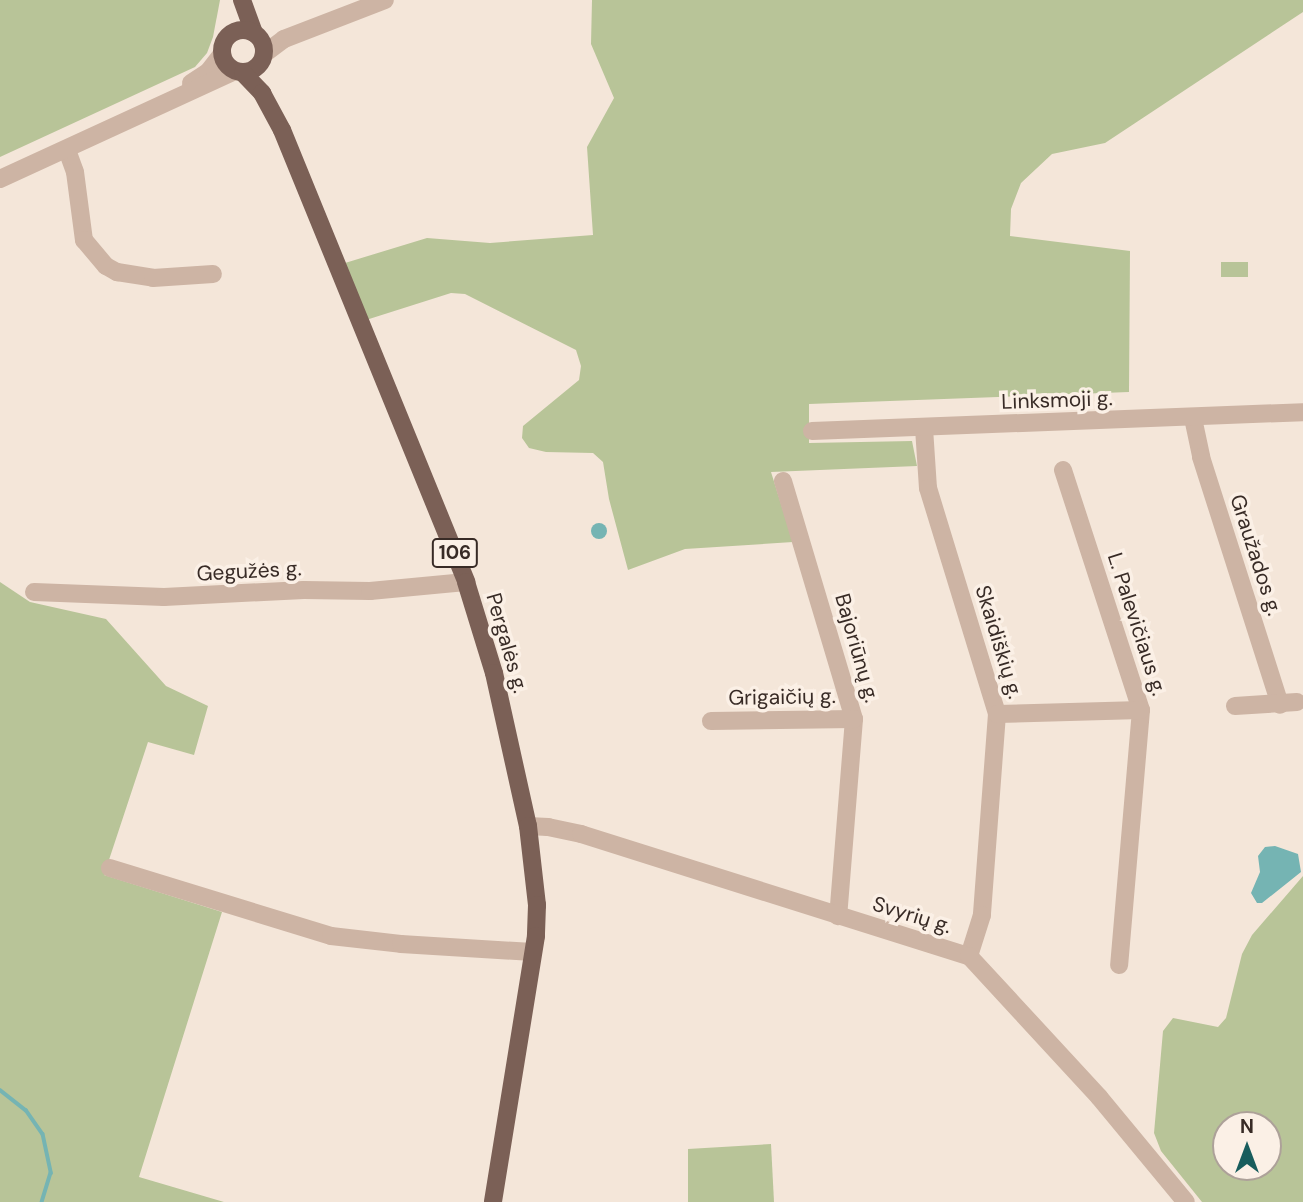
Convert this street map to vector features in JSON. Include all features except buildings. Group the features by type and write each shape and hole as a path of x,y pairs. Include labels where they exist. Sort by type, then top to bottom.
{"main road":[{"name":"Pergalės g.","path":"232,34 239,0"},
{"name":"Pergalės g.","path":"239,0 260,46 280,126"},
{"path":"243,30 260,46 255,69 239,72 224,61 224,43 232,34 243,30"},
{"name":"Pergalės g.","path":"239,72 262,93 280,126 466,582 494,673 528,826 537,880 533,952 493,1202"}],"street":[{"path":"260,46 385,0"},
{"path":"153,108 208,72 222,54"},
{"path":"0,179 153,108 239,72"},
{"path":"67,150 75,172 84,240 106,266 117,272 153,278 213,274"},
{"name":"Linksmoji g.","path":"812,432 1303,412"},
{"name":"Graužados g.","path":"1193,418 1201,457 1288,704 1235,706"},
{"name":"Skaidiškių g.","path":"924,428 928,488 997,714 982,915 969,956"},
{"name":"L. Palevičiaus g.","path":"1063,470 1142,710 1119,965"},
{"name":"Bajoriūnų g.","path":"783,481 854,719 830,914"},
{"name":"Gegužės g.","path":"34,592 164,597 304,590 370,591 466,582"},
{"path":"997,714 1142,710"},
{"name":"Grigaičių g.","path":"711,721 854,719"},
{"name":"Svyrių g.","path":"528,826 536,825 581,834 969,956 1099,1097 1186,1202"},
{"path":"110,868 331,936 401,944 533,952"}],"green space":[{"path":"0,0 220,0 213,37 207,53 195,67 0,157"},
{"path":"592,0 1303,0 1303,12 1105,143 1052,154 1021,183 1011,209 1010,236 1130,251 1129,392 809,404 809,443 912,441 917,466 771,472 793,542 685,549 628,570 609,499 603,462 593,453 546,452 529,448 522,438 523,426 579,380 581,366 576,350 465,294 451,293 366,320 345,263 427,238 490,243 593,235 587,147 614,98 591,44"},
{"path":"1221,262 1248,262 1248,277 1221,277"},
{"path":"0,582 30,602 106,619 166,686 208,706 194,755 148,742 104,875 222,912 139,1177 224,1202 0,1202"},
{"path":"1303,876 1303,1202 1202,1202 1161,1151 1154,1133 1163,1031 1173,1018 1218,1027 1226,1018 1242,954 1252,935"},
{"path":"771,1144 774,1202 688,1202 688,1149"}],"water":[{"path":"599,523 607,531 599,539 591,531"},
{"path":"1275,846 1298,854 1301,872 1262,903 1257,903 1251,893 1260,872 1258,856 1265,847"}],"waterway":[{"path":"0,1090 26,1110 43,1134 51,1173 42,1202"}]}
